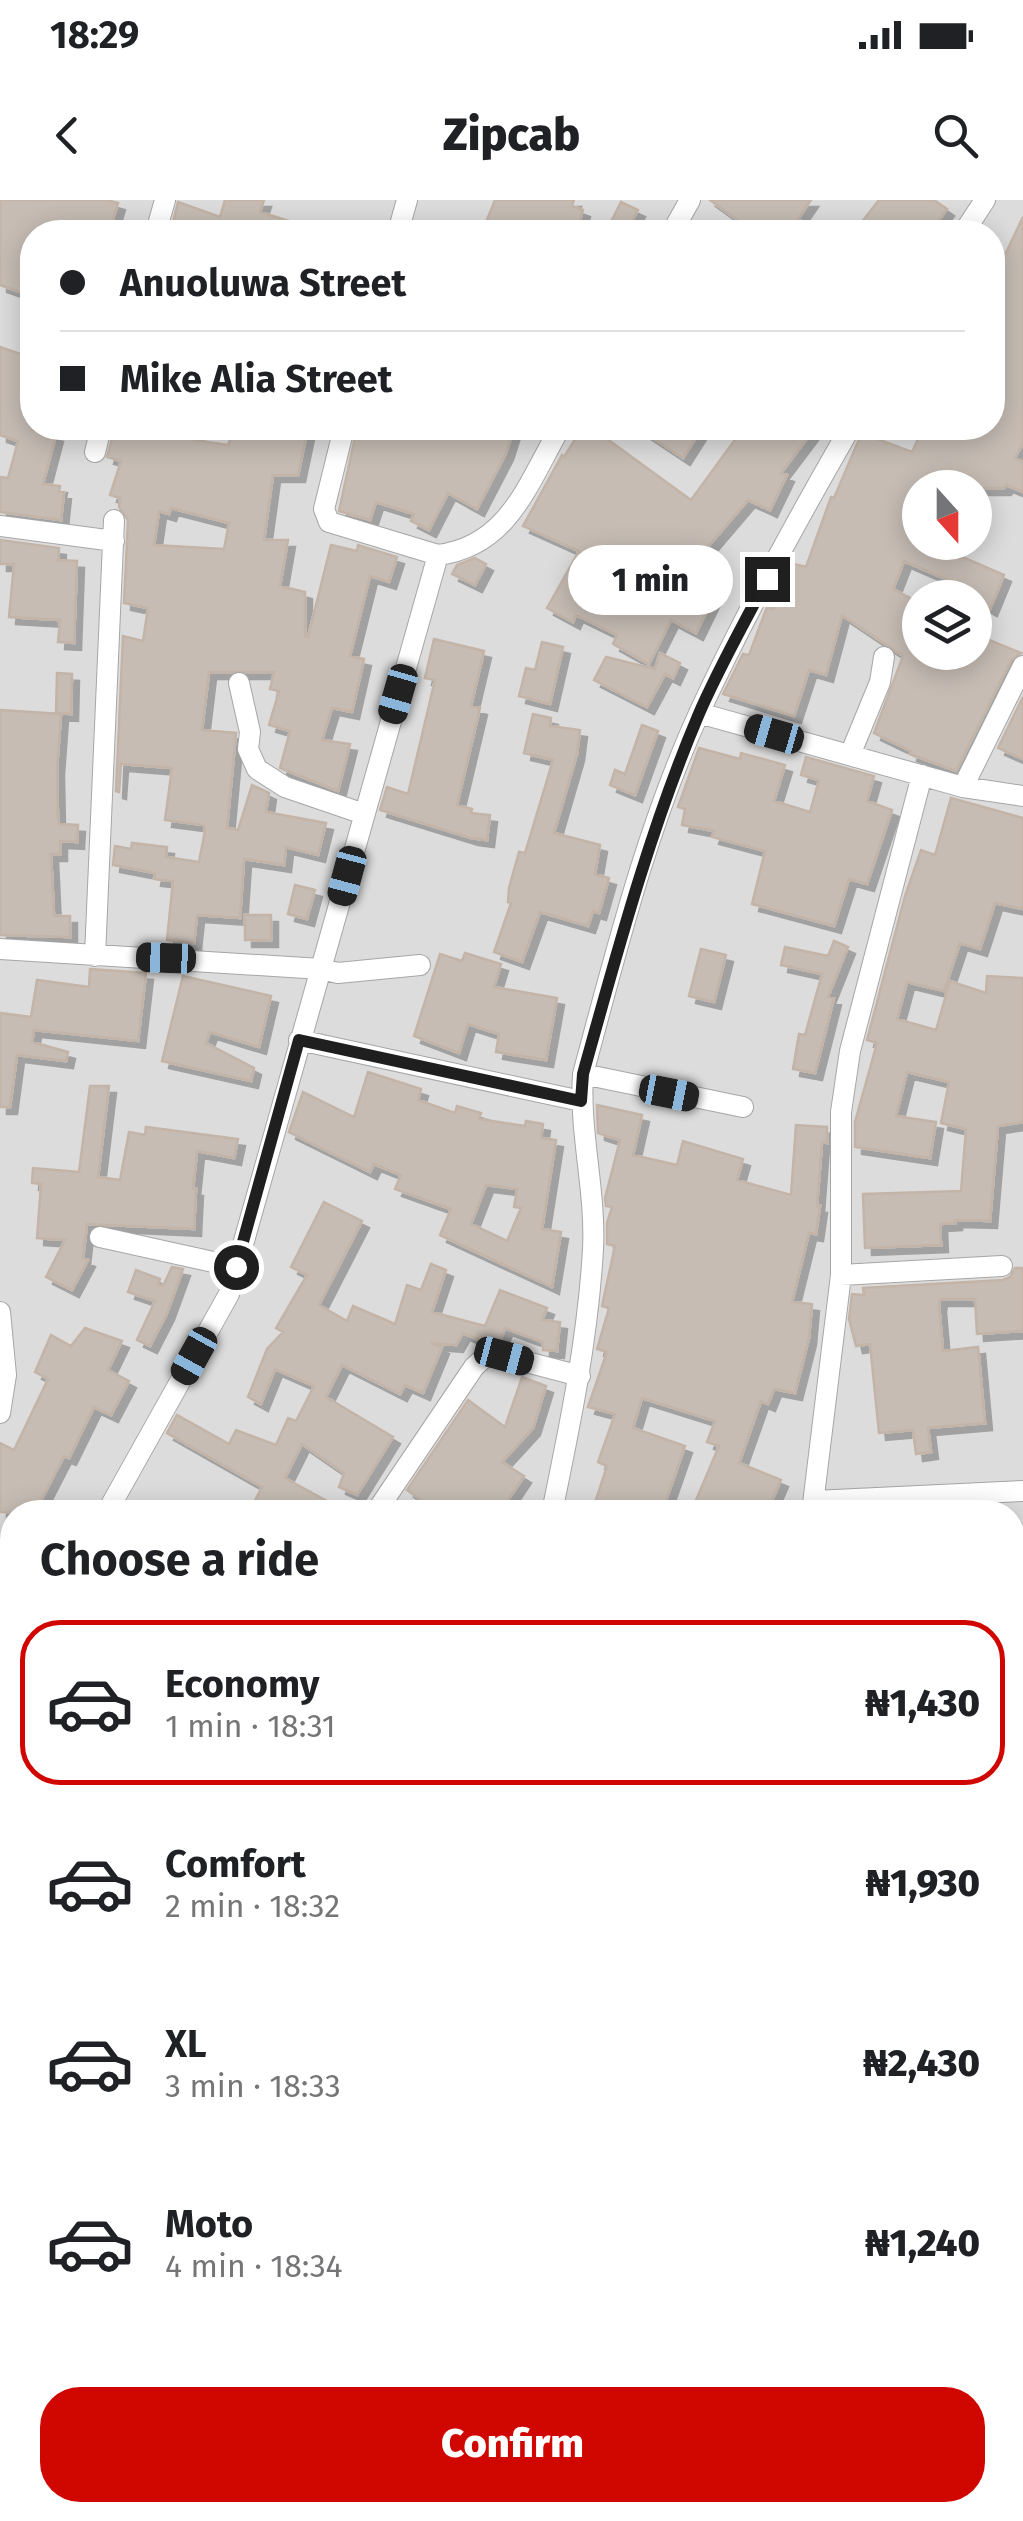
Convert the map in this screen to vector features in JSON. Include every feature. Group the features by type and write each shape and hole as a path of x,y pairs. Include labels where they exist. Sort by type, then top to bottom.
{"street":[{"path":"95,452 98,440"},
{"path":"341,440 324,509 329,522 438,555 463,552 486,540 507,520 553,440"},
{"path":"554,1500 580,1376 594,1245 581,1101 583,1074 627,913 699,713 843,440"},
{"path":"0,526 114,530 95,956"},
{"path":"114,1500 229,1294 438,555"},
{"path":"850,755 880,682 884,657"},
{"path":"963,788 1023,666"},
{"path":"239,683 250,732 248,749 256,769 286,787 364,814"},
{"path":"699,713 963,788 1023,796"},
{"path":"814,1500 841,1275 841,1112 850,1050 922,775"},
{"path":"0,949 202,959 321,968 338,973 420,965"},
{"path":"299,1040 581,1101"},
{"path":"583,1074 743,1107"},
{"path":"100,1237 236,1267"},
{"path":"841,1275 1002,1266"},
{"path":"0,1312 6,1376 0,1413"},
{"path":"384,1500 474,1367 488,1356 504,1356 580,1376"},
{"path":"892,1500 1023,1490"}],"shaded area":[{"path":"0,200 1023,200 1023,1500 0,1500"}],"building":[{"path":"0,200 118,203 113,220 20,220 20,292 0,285"},
{"path":"225,200 264,200 260,212 285,220 174,220 178,202 220,217"},
{"path":"495,200 574,200 572,206 583,210 580,220 487,220"},
{"path":"710,200 811,200 800,220 738,220"},
{"path":"879,200 934,200 947,209 939,220 863,220"},
{"path":"621,202 638,210 633,220 612,220"},
{"path":"1023,217 1023,443 1015,458 1023,462 1023,492 1006,485 992,488 992,470 902,470 902,560 969,560 1004,575 992,604 992,580 948,580 904,561 893,589 902,594 902,655 842,615 826,675 809,670 794,716 723,694 743,654 749,655 767,607 774,609 790,563 806,567 831,497 834,498 859,440 880,440 912,452 918,440 1005,440 1005,255"},
{"path":"0,347 20,354 20,440 55,440 43,484 60,486 59,491 64,492 61,520 0,512 0,477 8,478 18,441 0,435"},
{"path":"112,440 194,440 228,445 230,440 305,440 298,475 273,475 264,540 288,540 280,586 305,592 305,636 308,637 331,545 357,551 358,545 397,557 389,582 370,576 350,656 364,659 352,712 332,708 322,740 350,744 338,791 280,768 290,731 269,725 279,691 270,689 274,672 209,672 202,730 236,733 227,828 238,830 252,785 269,793 266,812 326,823 318,855 286,847 284,865 244,859 240,918 197,915 194,943 167,940 173,881 154,879 155,873 113,865 115,846 131,849 132,843 167,847 166,857 199,862 205,831 204,825 165,820 172,768 121,764 119,792 116,791 123,636 143,641 148,608 124,603 128,520 119,507 120,498 110,495 121,461 107,457","holes":["171,508 229,523 224,549 154,545 159,511 169,514"]},
{"path":"354,440 510,440 477,509 448,493 429,530 411,521 414,514 376,502 370,520 339,511"},
{"path":"575,440 608,440 691,500 735,440 806,440 781,473 787,475 770,510 748,500 689,569 721,582 696,633 671,620 649,664 613,644 617,635 576,615 573,622 547,608 579,551 523,526"},
{"path":"656,440 694,440 683,458"},
{"path":"0,540 59,548 58,560 77,561 74,643 58,642 60,620 9,617 14,564 0,564"},
{"path":"475,558 486,564 475,585 452,574 457,565"},
{"path":"434,639 484,651 471,706 480,708 457,805 472,809 471,813 490,815 487,840 380,810 387,787 408,794 435,680 425,678"},
{"path":"992,641 1021,653 1011,660 956,771 910,754 911,751 874,733 902,659 902,670 992,670"},
{"path":"542,642 563,647 550,704 519,696 526,668 535,670"},
{"path":"660,653 680,663 673,678 665,674 647,707 594,680 606,657 655,669"},
{"path":"57,673 72,674 71,714 56,713"},
{"path":"1023,697 1023,759 998,748"},
{"path":"0,710 61,714 58,820 59,824 78,825 77,842 60,841 60,854 51,854 54,916 70,916 70,937 0,935"},
{"path":"533,714 551,718 550,726 580,730 554,833 600,845 595,874 609,878 599,913 593,911 588,926 540,912 522,962 494,952 511,903 509,888 519,852 525,853 553,760 524,753"},
{"path":"642,725 658,731 635,795 610,785 615,770 625,774"},
{"path":"699,748 740,759 741,753 785,765 774,801 810,812 819,780 801,775 806,757 874,776 867,801 892,810 867,884 849,879 834,926 752,904 765,851 712,837 714,831 682,825 685,809 678,807"},
{"path":"951,798 1023,818 1023,909 995,903 980,949 960,943 944,991 907,982 897,1019 936,1030 950,981 986,993 987,976 1023,978 1023,1122 998,1126 990,1221 955,1220 940,1224 941,1245 865,1248 863,1194 961,1191 966,1129 941,1123 949,1082 907,1072 896,1116 936,1122 930,1158 855,1147 855,1122 877,1043 867,1040 905,896 921,850 935,855"},
{"path":"295,885 315,890 307,919 288,914"},
{"path":"245,915 271,915 271,940 245,940"},
{"path":"834,941 848,947 828,997 834,998 815,1073 793,1069 799,1034 805,1035 822,974 781,965 785,947 828,956"},
{"path":"701,949 726,955 714,1002 689,996"},
{"path":"465,953 501,964 494,987 557,998 546,1060 496,1052 499,1034 468,1024 459,1053 414,1036 440,954 462,961"},
{"path":"90,969 146,973 138,1041 34,1030 32,1042 68,1052 66,1061 17,1055 10,1107 0,1107 0,1013 31,1017 37,980 89,987"},
{"path":"183,976 271,996 259,1047 210,1032 206,1043 254,1068 251,1081 162,1061"},
{"path":"368,1072 421,1089 418,1100 455,1113 457,1106 481,1113 479,1119 525,1126 526,1121 543,1124 541,1138 556,1140 542,1229 561,1232 552,1287 440,1235 451,1209 395,1189 401,1175 374,1164 370,1172 289,1132 303,1092 354,1117","holes":["486,1185 517,1189 514,1207 521,1208 507,1241 471,1224"]},
{"path":"90,1086 109,1086 98,1177 120,1180 129,1132 145,1135 146,1127 238,1139 234,1158 197,1151 194,1229 87,1224 83,1258 88,1260 72,1290 46,1277 65,1240 37,1238 41,1184 32,1183 33,1168 79,1172"},
{"path":"597,1105 642,1115 633,1155 677,1165 683,1141 743,1159 737,1180 791,1195 796,1125 827,1127 827,1143 822,1142 816,1234 809,1233 792,1302 812,1304 809,1338 795,1393 774,1389 768,1404 761,1401 739,1463 781,1480 772,1500 696,1500 719,1446 707,1442 715,1421 642,1398 633,1428 685,1446 666,1500 596,1500 607,1466 598,1462 615,1414 588,1407 607,1352 597,1349 609,1308 602,1306 615,1246 607,1244 612,1207 606,1206 605,1198 620,1140 598,1133"},
{"path":"324,1202 362,1221 319,1305 347,1321 353,1306 395,1324 407,1285 421,1290 431,1264 446,1270 432,1312 485,1326 500,1290 547,1308 542,1320 560,1322 557,1351 543,1350 543,1342 505,1328 500,1342 484,1342 463,1333 456,1345 431,1343 442,1347 423,1393 405,1385 400,1394 342,1365 326,1397 393,1437 357,1495 339,1487 344,1473 302,1444 285,1478 325,1500 255,1500 262,1487 167,1433 177,1415 229,1444 236,1430 276,1445 288,1418 296,1421 314,1386 275,1369 261,1404 248,1397 267,1349 283,1332 276,1328 307,1275 291,1267"},
{"path":"172,1267 183,1269 150,1346 137,1340 155,1301 128,1292 136,1270 160,1279 158,1284 163,1286"},
{"path":"1015,1268 1023,1268 1023,1331 977,1334 975,1299 940,1299 943,1351 978,1347 985,1423 928,1428 931,1452 916,1454 913,1430 879,1433 870,1344 856,1346 849,1319 852,1294 864,1295 863,1288 1003,1280"},
{"path":"85,1328 122,1341 108,1370 129,1381 111,1415 94,1407 69,1458 64,1456 41,1500 0,1500 0,1443 14,1450 48,1379 35,1372 51,1335 71,1346"},
{"path":"522,1377 546,1386 533,1428 502,1462 524,1476 508,1500 421,1500 407,1490 468,1400 505,1427"}],"route":[{"path":"236,1267 299,1040 581,1101 583,1074 627,913 670,786 699,713 767,579"}]}
